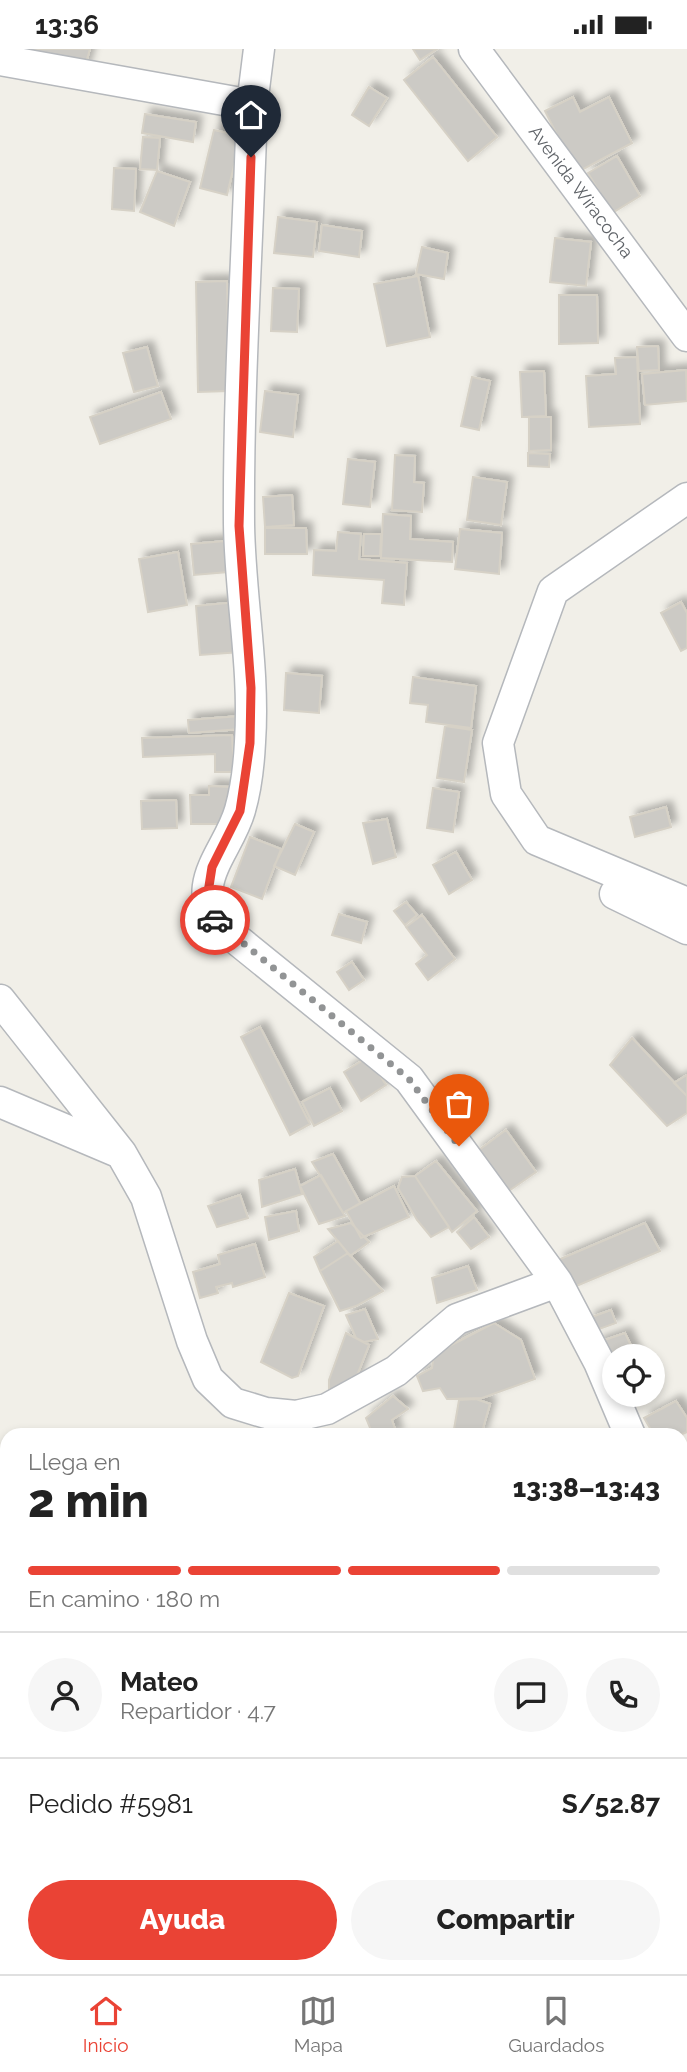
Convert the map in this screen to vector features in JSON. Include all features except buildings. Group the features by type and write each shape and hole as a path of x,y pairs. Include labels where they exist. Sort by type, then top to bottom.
{"street":[{"path":"259,49 252,105 239,526 251,688 250,743 240,811 212,867 207,899 213,918 225,930 409,1079 557,1282 599,1362 628,1428"},
{"name":"Avenida Wiracocha","path":"474,49 687,336"},
{"path":"0,60 252,105"},
{"path":"687,498 553,591 498,743 506,794 537,840 572,872 687,929"},
{"path":"537,840 687,902"},
{"path":"0,1000 121,1153 146,1197 192,1341 208,1379 233,1403 265,1413 296,1416 327,1409 396,1371 457,1319 557,1282"},
{"path":"0,1102 121,1153"}],"way so far":[{"path":"215,920 409,1079 459,1146"}],"route":[{"path":"215,920 207,899 212,867 240,811 250,743 251,688 239,526 251,157"}]}
